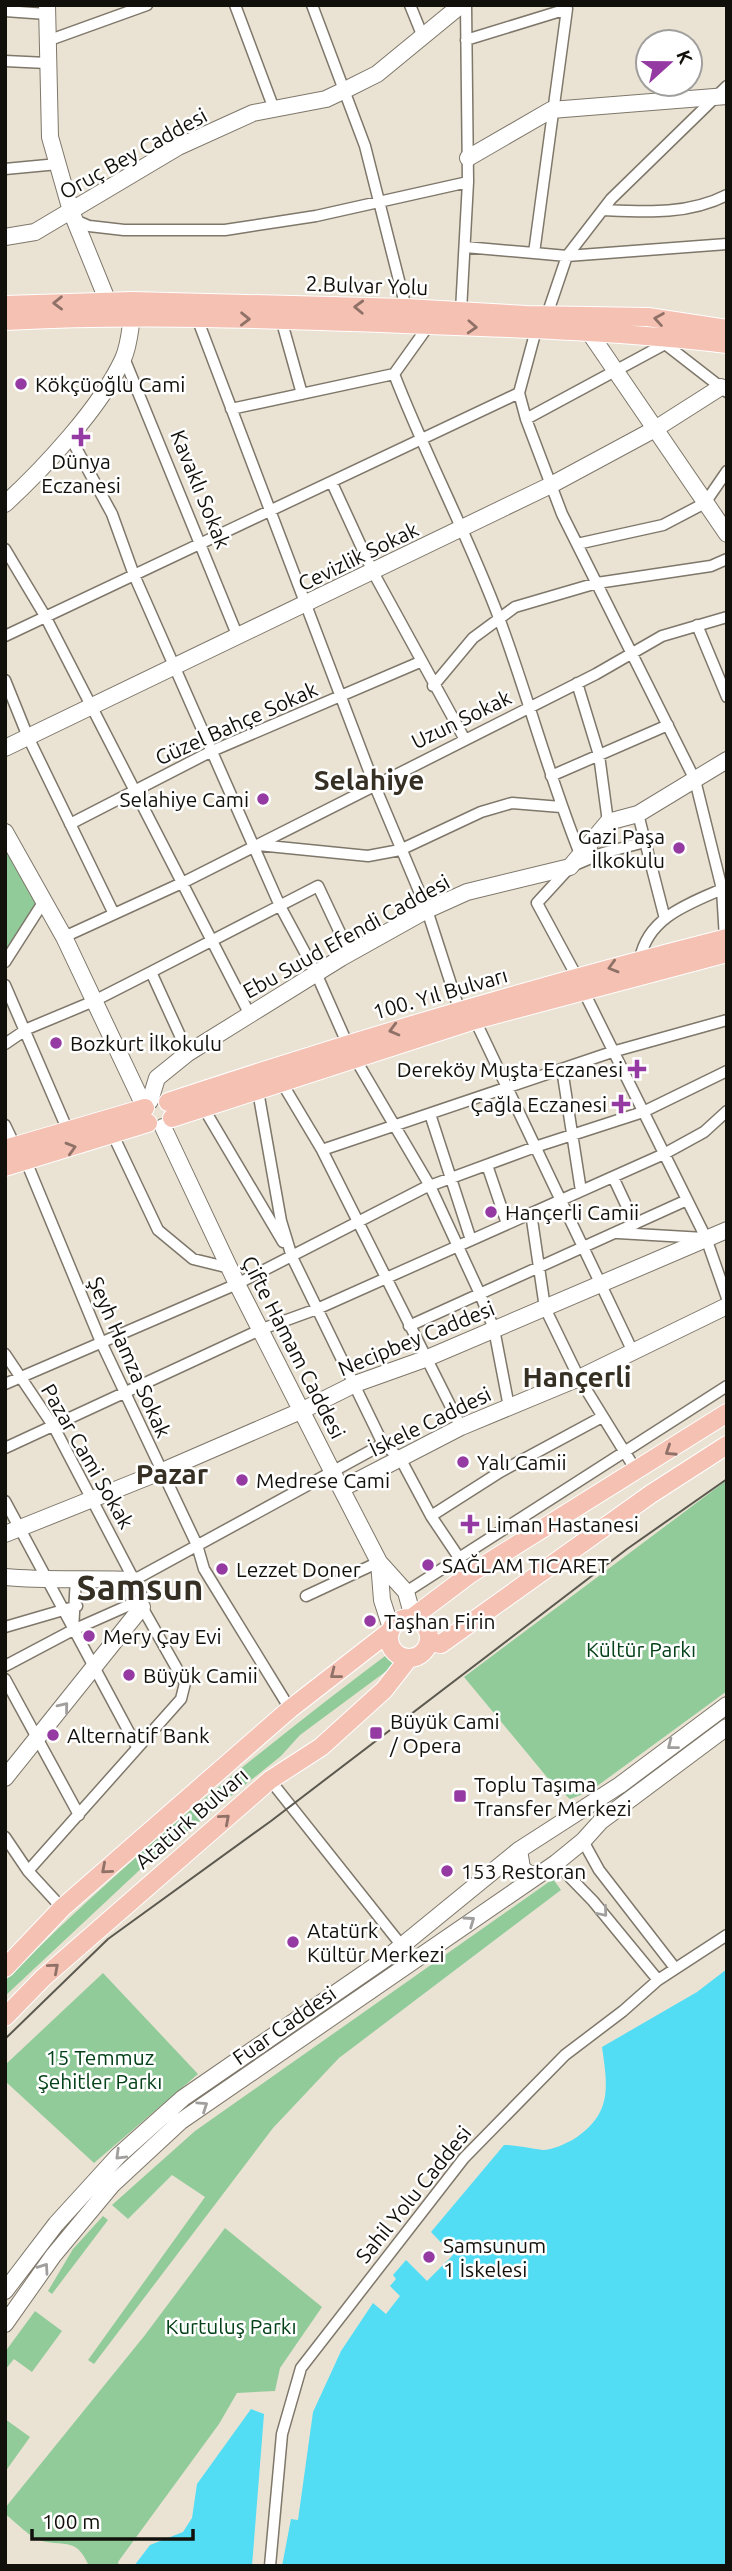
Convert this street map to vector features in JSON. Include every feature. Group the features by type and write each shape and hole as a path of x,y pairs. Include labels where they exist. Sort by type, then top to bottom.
{"main road":[{"name":"Oruç Bey Caddesi","path":"5,237 35,232 73,216 178,147 253,113 326,99 377,74 463,5"},
{"path":"47,10 50,137 73,216 108,302"},
{"path":"468,158 551,110 724,93"},
{"name":"2.Bulvar Yolu","path":"5,305 108,302 406,308 648,317 727,330"},
{"path":"5,504 36,476 124,358 132,317"},
{"name":"2.Bulvar Yolu","path":"5,321 132,317 281,319 589,332 727,344"},
{"path":"589,332 727,534"},
{"name":"Cevizlik Sokak","path":"5,748 305,606 551,485 724,390"},
{"path":"575,861 608,822 638,814 727,760"},
{"name":"Çifte Hamam Caddesi","path":"5,832 64,937 94,1001 158,1113 237,1284 379,1562 403,1589 413,1618"},
{"name":"Ebu Suud Efendi Caddesi","path":"158,1113 157,1078 188,1053 249,1013 427,910 503,881 575,861"},
{"name":"100. Yıl Bulvarı","path":"580,984 640,959 726,948"},
{"name":"100. Yıl Bulvarı","path":"15,1152 113,1135 158,1113 347,1043 468,1016 580,984 726,948"},
{"name":"100. Yıl Bulvarı","path":"5,1167 15,1152 68,1131 203,1107 356,1060 468,1016"},
{"name":"Necipbey Caddesi","path":"12,1531 160,1472 303,1410 355,1384 425,1359 727,1230"},
{"name":"İskele Caddesi","path":"342,1488 461,1427 579,1378 727,1306"},
{"path":"413,1618 470,1574 727,1413"},
{"path":"429,1642 441,1644 651,1494 727,1445"},
{"path":"379,1562 382,1600 390,1630 390,1647 395,1653 409,1658 422,1654 429,1642 424,1624 413,1618 400,1619 390,1630"},
{"path":"5,1577 46,1581 76,1577 134,1580"},
{"path":"382,1600 403,1589"},
{"path":"5,1778 94,1670 143,1603"},
{"name":"Atatürk Bulvarı","path":"5,1968 62,1908 290,1709 390,1630"},
{"name":"Atatürk Bulvarı","path":"5,2017 43,1978 270,1780 321,1747 384,1690 409,1658"},
{"name":"Fuar Caddesi","path":"5,2291 56,2224 118,2155 183,2098 402,1947 519,1850 621,1785 727,1704"},
{"name":"Fuar Caddesi","path":"5,2324 53,2256 112,2185 181,2120 555,1863 583,1841 601,1821 727,1727"},
{"path":"565,1819 578,1826 583,1841"},
{"path":"519,1850 522,1868 529,1874 538,1874"}],"street":[{"path":"47,41 147,5"},
{"path":"235,5 274,109"},
{"path":"312,5 365,146 406,308"},
{"path":"410,5 423,37"},
{"path":"461,311 468,182 463,5"},
{"path":"466,40 568,7 551,110 534,253"},
{"path":"5,11 47,10"},
{"path":"5,61 47,64"},
{"path":"724,93 603,209 567,256 547,315 536,330 519,393 551,485 577,544 695,780 724,888 726,948"},
{"path":"5,169 58,164"},
{"path":"73,216 89,226 124,230 225,230 380,202 468,182"},
{"path":"603,209 664,213 714,202 727,195"},
{"path":"465,247 567,256 727,244"},
{"path":"197,318 374,784 468,1016 508,1087 633,1352"},
{"path":"281,319 302,394"},
{"path":"231,409 394,374 429,325"},
{"path":"526,419 615,370 660,340 724,390"},
{"name":"Kavaklı Sokak","path":"124,358 238,637"},
{"path":"394,374 420,442 462,529 499,617 561,807 575,861"},
{"path":"5,635 332,484 519,393"},
{"path":"69,435 112,514 134,575 280,906 316,973 347,1043"},
{"path":"577,544 663,525 705,503 727,471"},
{"path":"332,484 373,572 433,686 464,738"},
{"path":"5,549 46,616 90,707 184,882 249,1013"},
{"path":"433,686 473,638 515,607 597,583 711,566 727,559"},
{"name":"Uzun Sokak","path":"64,937 184,882 464,738 578,683 662,636 727,617"},
{"path":"697,625 727,696"},
{"name":"Güzel Bahçe Sokak","path":"70,824 212,751 341,699 420,662"},
{"path":"5,680 28,737 114,914"},
{"path":"578,683 599,755 608,822"},
{"path":"551,776 668,725"},
{"path":"255,845 368,856 400,850 481,811 512,803 561,807"},
{"path":"638,814 665,919"},
{"path":"645,842 575,861 537,903 706,1238 727,1298"},
{"path":"5,1044 27,1029 94,1001 318,886 350,954"},
{"path":"640,959 643,940 675,909 724,888"},
{"path":"5,962 44,901"},
{"path":"151,972 188,1053"},
{"path":"5,985 27,1029 68,1131"},
{"path":"322,1150 612,1052 727,1020"},
{"path":"356,1060 429,1186 480,1294 494,1329 509,1407"},
{"path":"562,1069 581,1191"},
{"path":"5,1384 237,1284 357,1220 429,1186 535,1147 643,1112 727,1071"},
{"path":"282,1083 322,1150 461,1427"},
{"path":"258,1091 281,1221 292,1256"},
{"path":"203,1107 292,1256 383,1444 400,1458 431,1516 470,1574"},
{"path":"5,1448 125,1395 262,1329 317,1309 664,1154 704,1132 727,1111"},
{"path":"430,1114 471,1240"},
{"name":"Şeyh Hamza Sokak","path":"5,1125 160,1472 197,1545 204,1569 290,1709"},
{"path":"113,1135 158,1230 193,1259 230,1268"},
{"path":"487,1165 507,1224"},
{"path":"613,1177 635,1224"},
{"path":"409,1326 687,1200"},
{"path":"530,1213 545,1308 579,1378 636,1472"},
{"path":"616,1232 706,1238"},
{"name":"Pazar Cami Sokak","path":"5,1354 54,1427 185,1683 181,1699 28,1871"},
{"path":"403,1589 460,1559 727,1385"},
{"path":"431,1516 500,1472 602,1417"},
{"path":"134,1580 383,1444"},
{"path":"5,1501 12,1531 46,1581 137,1747"},
{"path":"306,1597 379,1562"},
{"path":"73,1630 76,1577"},
{"path":"5,1666 73,1630 143,1603"},
{"path":"5,1626 76,1606"},
{"path":"5,1679 36,1741 79,1815"},
{"path":"270,1780 402,1947"},
{"path":"5,1837 28,1871 62,1908"},
{"path":"583,1841 599,1870 675,1968"},
{"path":"555,1863 578,1884 658,1980"},
{"name":"Sahil Yolu Caddesi","path":"270,2566 282,2434 301,2368 464,2158 565,2055 623,2011 658,1980 727,1935"},
{"path":"637,1954 653,1943"}],"green space":[{"path":"5,844 40,901 5,954"},
{"name":"Kültür Parkı","path":"727,1480 727,1691 589,1792 570,1799 551,1782 464,1677"},
{"path":"397,1647 404,1658 300,1735 281,1756 145,1865 5,1996 5,1981 146,1848 295,1725"},
{"path":"553,1879 561,1890 339,2058 273,2128 94,2364 88,2360 205,2197 172,2175 128,2219 112,2205 195,2131"},
{"name":"15 Temmuz Şehitler Parkı","path":"103,1973 198,2074 94,2163 5,2081 5,2065"},
{"path":"103,2216 108,2220 52,2294 48,2291 73,2249"},
{"name":"Kurtuluş Parkı","path":"225,2228 322,2307 280,2368 275,2391 237,2393 219,2424 118,2562 119,2566 89,2566 75,2547 33,2537 5,2514 5,2508 145,2335"},
{"path":"35,2311 62,2331 32,2372 14,2359 5,2370 5,2352"},
{"path":"5,2419 30,2437 5,2472"}],"water":[{"path":"727,1969 727,2566 282,2566 291,2519 298,2520 313,2412 341,2351 373,2303 386,2314 400,2296 390,2286 396,2279 393,2275 406,2260 427,2281 453,2255 431,2232 504,2145 547,2150 570,2141 586,2130 601,2110 604,2099 606,2075 602,2047 697,1992"},
{"path":"251,2409 264,2414 252,2566 134,2566 150,2545 183,2532 192,2518 197,2484"}],"tram line":[{"path":"5,2039 108,1939 271,1821 627,1549 727,1479"}],"place":[{"name":"Kökçüoğlu Cami","path":"21,384"},
{"name":"Dünya Eczanesi","path":"81,437"},
{"name":"Selahiye Cami","path":"263,799"},
{"name":"Gazi Paşa İlkokulu","path":"679,848"},
{"name":"Bozkurt İlkokulu","path":"56,1043"},
{"name":"Dereköy Muşta Eczanesi","path":"637,1069"},
{"name":"Çağla Eczanesi","path":"621,1104"},
{"name":"Hançerli Camii","path":"491,1212"},
{"name":"Yalı Camii","path":"463,1462"},
{"name":"Medrese Cami","path":"242,1480"},
{"name":"Liman Hastanesi","path":"470,1524"},
{"name":"SAĞLAM TICARET","path":"428,1565"},
{"name":"Lezzet Doner","path":"222,1569"},
{"name":"Taşhan Firin","path":"370,1621"},
{"name":"Mery Çay Evi","path":"89,1636"},
{"name":"Büyük Camii","path":"129,1675"},
{"name":"Büyük Cami / Opera","path":"376,1733"},
{"name":"Alternatif Bank","path":"53,1735"},
{"name":"Toplu Taşıma Transfer Merkezi","path":"460,1796"},
{"name":"153 Restoran","path":"447,1871"},
{"name":"Atatürk Kültür Merkezi","path":"293,1942"},
{"name":"Samsunum 1 İskelesi","path":"429,2257"}],"district":[{"name":"Selahiye","path":"369,779"},
{"name":"Hançerli","path":"577,1376"},
{"name":"Pazar","path":"172,1473"},
{"name":"Samsun","path":"140,1587"}]}
